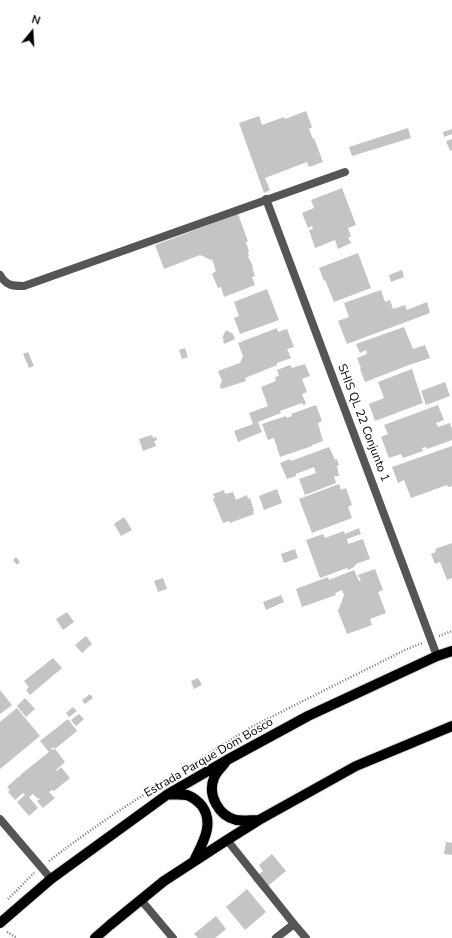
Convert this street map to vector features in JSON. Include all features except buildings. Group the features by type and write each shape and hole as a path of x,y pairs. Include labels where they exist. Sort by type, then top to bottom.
{"main road":[{"name":"Estrada Parque Dom Bosco","path":"0,923 50,879 168,794 308,716 438,656 452,651"},
{"path":"95,938 164,881 259,820 356,766 452,726"},
{"path":"227,760 214,779 212,787 214,801 223,812 234,819 241,821 259,820"},
{"path":"168,794 191,797 204,808 208,818 204,840 194,861"}],"street":[{"path":"0,275 5,283 14,286 24,286 345,172"},
{"name":"SHIS QL 22 Conjunto 1","path":"266,199 438,656"},
{"path":"0,819 50,879"},
{"path":"227,840 306,938"},
{"path":"141,900 173,938"},
{"path":"276,938 294,924"}]}
